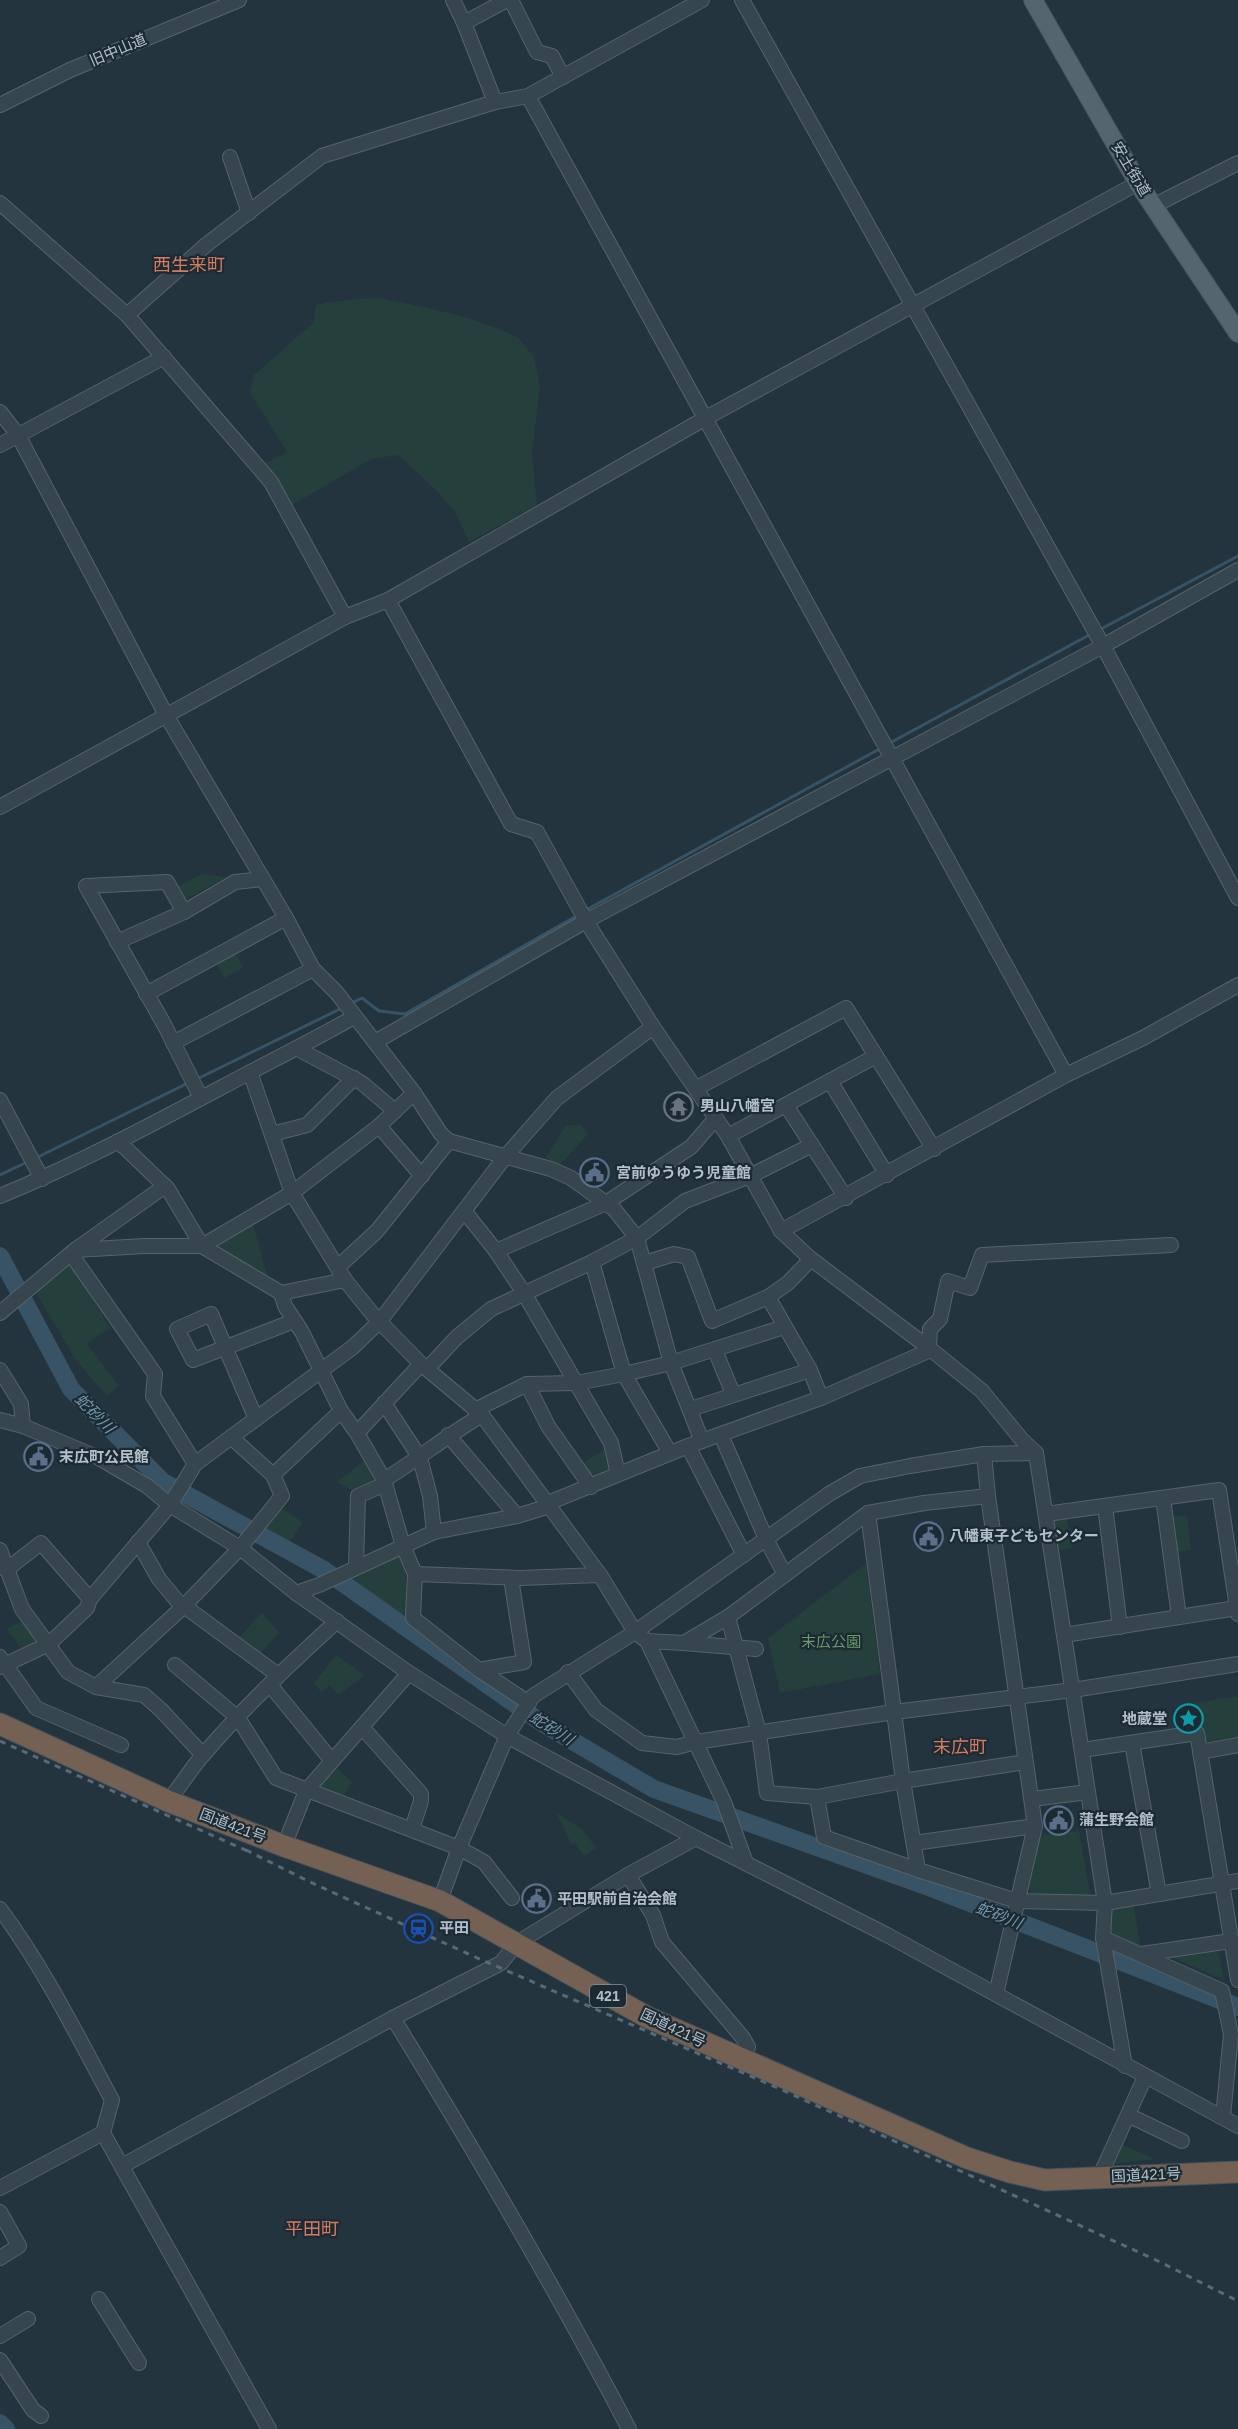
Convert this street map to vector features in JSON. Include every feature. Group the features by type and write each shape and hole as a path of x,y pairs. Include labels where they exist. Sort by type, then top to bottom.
{"highway":[{"name":"国道421号","path":"0,1724 168,1801 284,1846 440,1901 647,2018 741,2060 794,2080 967,2158 1010,2172 1045,2180 1208,2171 1238,2172"}],"main road":[{"name":"安土街道","path":"1033,0 1138,183 1238,333"}],"street":[{"name":"旧中山道","path":"0,105 70,70 239,0"},
{"path":"453,0 495,102"},
{"path":"464,23 507,0"},
{"path":"511,0 537,52 552,56 563,77"},
{"path":"127,315 206,245 322,156 495,102 528,96 702,0"},
{"path":"742,0 1103,646 1238,898"},
{"path":"528,96 1066,1075"},
{"path":"230,158 249,213"},
{"path":"1153,206 1238,163"},
{"path":"0,807 345,617 388,600 704,419 1138,183"},
{"path":"0,203 127,315 271,482 345,617"},
{"path":"0,445 164,357"},
{"path":"0,412 18,435 166,715 286,918 313,969 337,993 414,1094 441,1134 449,1141 550,1169 571,1178 614,1209 637,1238 671,1363 691,1409 702,1442"},
{"path":"375,1042 586,921 1103,646 1238,570"},
{"path":"388,600 511,824 537,832 586,921 653,1028 688,1080 697,1088 728,1136 781,1232 811,1259 982,1391 1022,1440 1036,1453 1105,1903 1103,1938 1110,1968 1125,2066"},
{"path":"117,942 184,912 235,882 263,879"},
{"path":"184,912 167,882 86,886 201,1098"},
{"path":"146,994 286,918"},
{"path":"173,1043 313,969"},
{"path":"781,1232 1066,1075 1143,1038 1238,985"},
{"path":"697,1088 846,1008 934,1149"},
{"path":"0,1196 42,1179 118,1141 298,1049 354,1017"},
{"path":"121,1745 36,1708 1,1662 49,1644 87,1608 90,1599 170,1505 195,1464 353,1347 380,1321 505,1157 557,1098 653,1028"},
{"path":"298,1049 354,1078 395,1111"},
{"path":"728,1136 876,1056"},
{"path":"250,1072 292,1194 345,1280 380,1321 424,1366 478,1413 600,1575 635,1632 646,1641 724,1802 746,1863"},
{"path":"272,1134 307,1125 354,1078"},
{"path":"830,1081 887,1175"},
{"path":"73,1252 145,1246 202,1246 292,1194 379,1126 414,1094"},
{"path":"0,1100 42,1179"},
{"path":"786,1105 846,1198"},
{"path":"496,1251 606,1203 691,1148 716,1118"},
{"path":"379,1126 422,1176"},
{"path":"118,1141 165,1186 202,1246 281,1293 285,1306 341,1411 357,1433 385,1482 403,1546 415,1574 413,1618 527,1705"},
{"path":"338,1267 377,1231 449,1141"},
{"path":"357,1433 384,1403 482,1316 637,1238 686,1201 750,1176 812,1145"},
{"path":"0,1313 73,1252 165,1186"},
{"path":"465,1212 496,1251 524,1293 611,1443 618,1474"},
{"path":"296,1593 319,1585 434,1532 517,1516 543,1508 548,1503 618,1474 821,1398 926,1352 929,1348 930,1329 940,1319 948,1281 970,1288 982,1255 1171,1245"},
{"path":"73,1252 155,1374 153,1396 195,1464"},
{"path":"645,1263 674,1254 688,1257 712,1321 768,1297 788,1283 811,1259"},
{"path":"592,1262 624,1374 670,1453"},
{"path":"281,1293 345,1280"},
{"path":"768,1297 810,1370 821,1398"},
{"path":"256,1419 225,1347 294,1321"},
{"path":"356,1567 358,1496 385,1482 478,1413 527,1384 576,1383 624,1374 671,1363 784,1327"},
{"path":"715,1350 733,1394"},
{"path":"0,1370 21,1404 23,1426"},
{"path":"691,1409 810,1370"},
{"path":"527,1384 549,1426 591,1487"},
{"path":"384,1403 420,1458 430,1496 434,1532"},
{"path":"273,1475 341,1411"},
{"path":"0,1420 23,1426 99,1458 147,1486 170,1505 240,1548 296,1593 409,1673 507,1736 696,1838 887,1935 1238,2126"},
{"path":"448,1435 517,1516"},
{"path":"721,1435 766,1539 785,1575"},
{"path":"96,1687 184,1607 240,1548 282,1496 273,1475 231,1437"},
{"path":"688,1446 744,1555"},
{"path":"440,1901 459,1848 507,1736 533,1696 635,1632 829,1494 860,1476 984,1454 1036,1453"},
{"path":"984,1454 1035,1826 996,1994"},
{"path":"1046,1515 1219,1491 1238,1611 1179,1617 1064,1635"},
{"path":"684,1643 728,1617 868,1513 924,1503 988,1496"},
{"path":"1163,1498 1179,1617"},
{"path":"1105,1506 1120,1627"},
{"path":"868,1513 903,1781 918,1870"},
{"path":"138,1542 159,1579 184,1607 274,1681 332,1761"},
{"path":"6,1570 41,1543 90,1599"},
{"path":"0,1550 22,1608 68,1672 96,1687 144,1695 203,1755"},
{"path":"415,1574 511,1578 600,1575"},
{"path":"479,1670 524,1662 511,1578"},
{"path":"728,1617 759,1733 767,1792 817,1797 1025,1762"},
{"path":"168,1801 203,1755 274,1681 337,1621"},
{"path":"646,1641 756,1649"},
{"path":"568,1672 596,1710 642,1743 678,1747 696,1742 894,1712 1072,1690 1238,1664"},
{"path":"175,1665 238,1718 276,1778 459,1848 484,1862 512,1898"},
{"path":"284,1846 306,1791 409,1673"},
{"path":"362,1727 421,1794 421,1801 411,1829"},
{"path":"1082,1750 1197,1733 1238,1980"},
{"path":"1132,1743 1159,1894"},
{"path":"1200,1752 1238,1745"},
{"path":"1032,1799 1088,1792"},
{"path":"817,1797 824,1837 1017,1901 1105,1903 1238,1881"},
{"path":"914,1843 1035,1826"},
{"path":"122,2166 501,1963 517,1943 628,1875 696,1838"},
{"path":"628,1875 653,1915 662,1942 743,2038 748,2047 741,2060"},
{"path":"0,1908 19,1934 58,1999 112,2100 103,2133 269,2429"},
{"path":"1103,1938 1222,1991 1232,2034 1222,2117"},
{"path":"1142,1954 1232,1941"},
{"path":"393,2019 493,2182 573,2321 629,2429"},
{"path":"1099,2178 1145,2077"},
{"path":"1128,2115 1182,2141"},
{"path":"0,2188 103,2133"},
{"path":"0,2212 19,2246 0,2258"},
{"path":"99,2299 139,2363"},
{"path":"0,2336 28,2319"},
{"path":"0,2361 33,2410 41,2416"}],"green space":[{"path":"381,298 459,315 496,328 518,337 534,357 540,386 532,454 537,505 469,542 455,512 433,487 398,455 371,459 289,507 262,465 287,452 250,392 254,375 313,323 316,305"},
{"path":"201,874 226,877 183,901 176,888"},
{"path":"235,952 243,968 224,978 215,962"},
{"path":"566,1125 581,1125 588,1134 559,1166 546,1158"},
{"path":"253,1223 268,1279 212,1247"},
{"path":"70,1261 110,1328 87,1344 119,1386 107,1396 76,1360 35,1291"},
{"path":"606,1448 611,1466 607,1473 588,1479 581,1465"},
{"path":"366,1459 378,1480 356,1493 337,1482"},
{"path":"278,1506 303,1522 288,1545 263,1529"},
{"path":"1066,1515 1072,1548 1049,1552 1051,1518"},
{"path":"1187,1515 1191,1550 1169,1553 1164,1518"},
{"path":"399,1556 405,1560 408,1617 348,1579"},
{"name":"末広公園","path":"866,1564 880,1674 780,1693 768,1638"},
{"path":"262,1612 279,1633 257,1657 236,1641"},
{"path":"24,1619 40,1639 38,1646 23,1652 7,1629"},
{"path":"336,1655 364,1675 339,1695 329,1685 322,1693 314,1683"},
{"path":"1238,1696 1238,1741 1203,1748 1194,1727 1185,1727 1182,1709 1196,1703"},
{"path":"335,1767 352,1782 342,1800 320,1792 318,1785"},
{"path":"556,1813 582,1829 596,1848 584,1856 575,1843 572,1845"},
{"path":"1079,1831 1090,1893 1086,1896 1035,1898 1029,1889 1040,1835"},
{"path":"1133,1902 1141,1949 1114,1938 1105,1930 1107,1906"},
{"path":"1212,1948 1219,1954 1224,1980 1166,1955"},
{"path":"1121,2144 1155,2159 1110,2164"}],"waterway":[{"path":"1099,630 1238,556"},
{"path":"888,744 1091,634"},
{"path":"586,910 883,747"},
{"path":"350,1004 362,998 379,1011 405,1014 578,915"},
{"path":"197,1079 342,1008"},
{"path":"40,1156 188,1083"},
{"path":"0,1175 25,1163"},
{"name":"蛇砂川","path":"0,1256 71,1389 163,1482 324,1570 542,1723 654,1789 929,1887 1238,2007"},
{"path":"0,2423 6,2429"}],"railway":[{"path":"0,1741 252,1853"},
{"path":"246,1850 310,1882 475,1957 778,2088 1158,2261 1238,2301"}],"place":[{"name":"男山八幡宮","path":"679,1106"},
{"name":"宮前ゆうゆう児童館","path":"595,1173"},
{"name":"末広町公民館","path":"38,1457"},
{"name":"八幡東子どもセンター","path":"928,1536"},
{"name":"地蔵堂","path":"1188,1719"},
{"name":"蒲生野会館","path":"1058,1820"},
{"name":"平田駅前自治会館","path":"536,1899"},
{"name":"平田","path":"418,1928"}],"district":[{"name":"西生来町","path":"189,265"},
{"name":"末広町","path":"960,1747"},
{"name":"平田町","path":"312,2229"}]}
